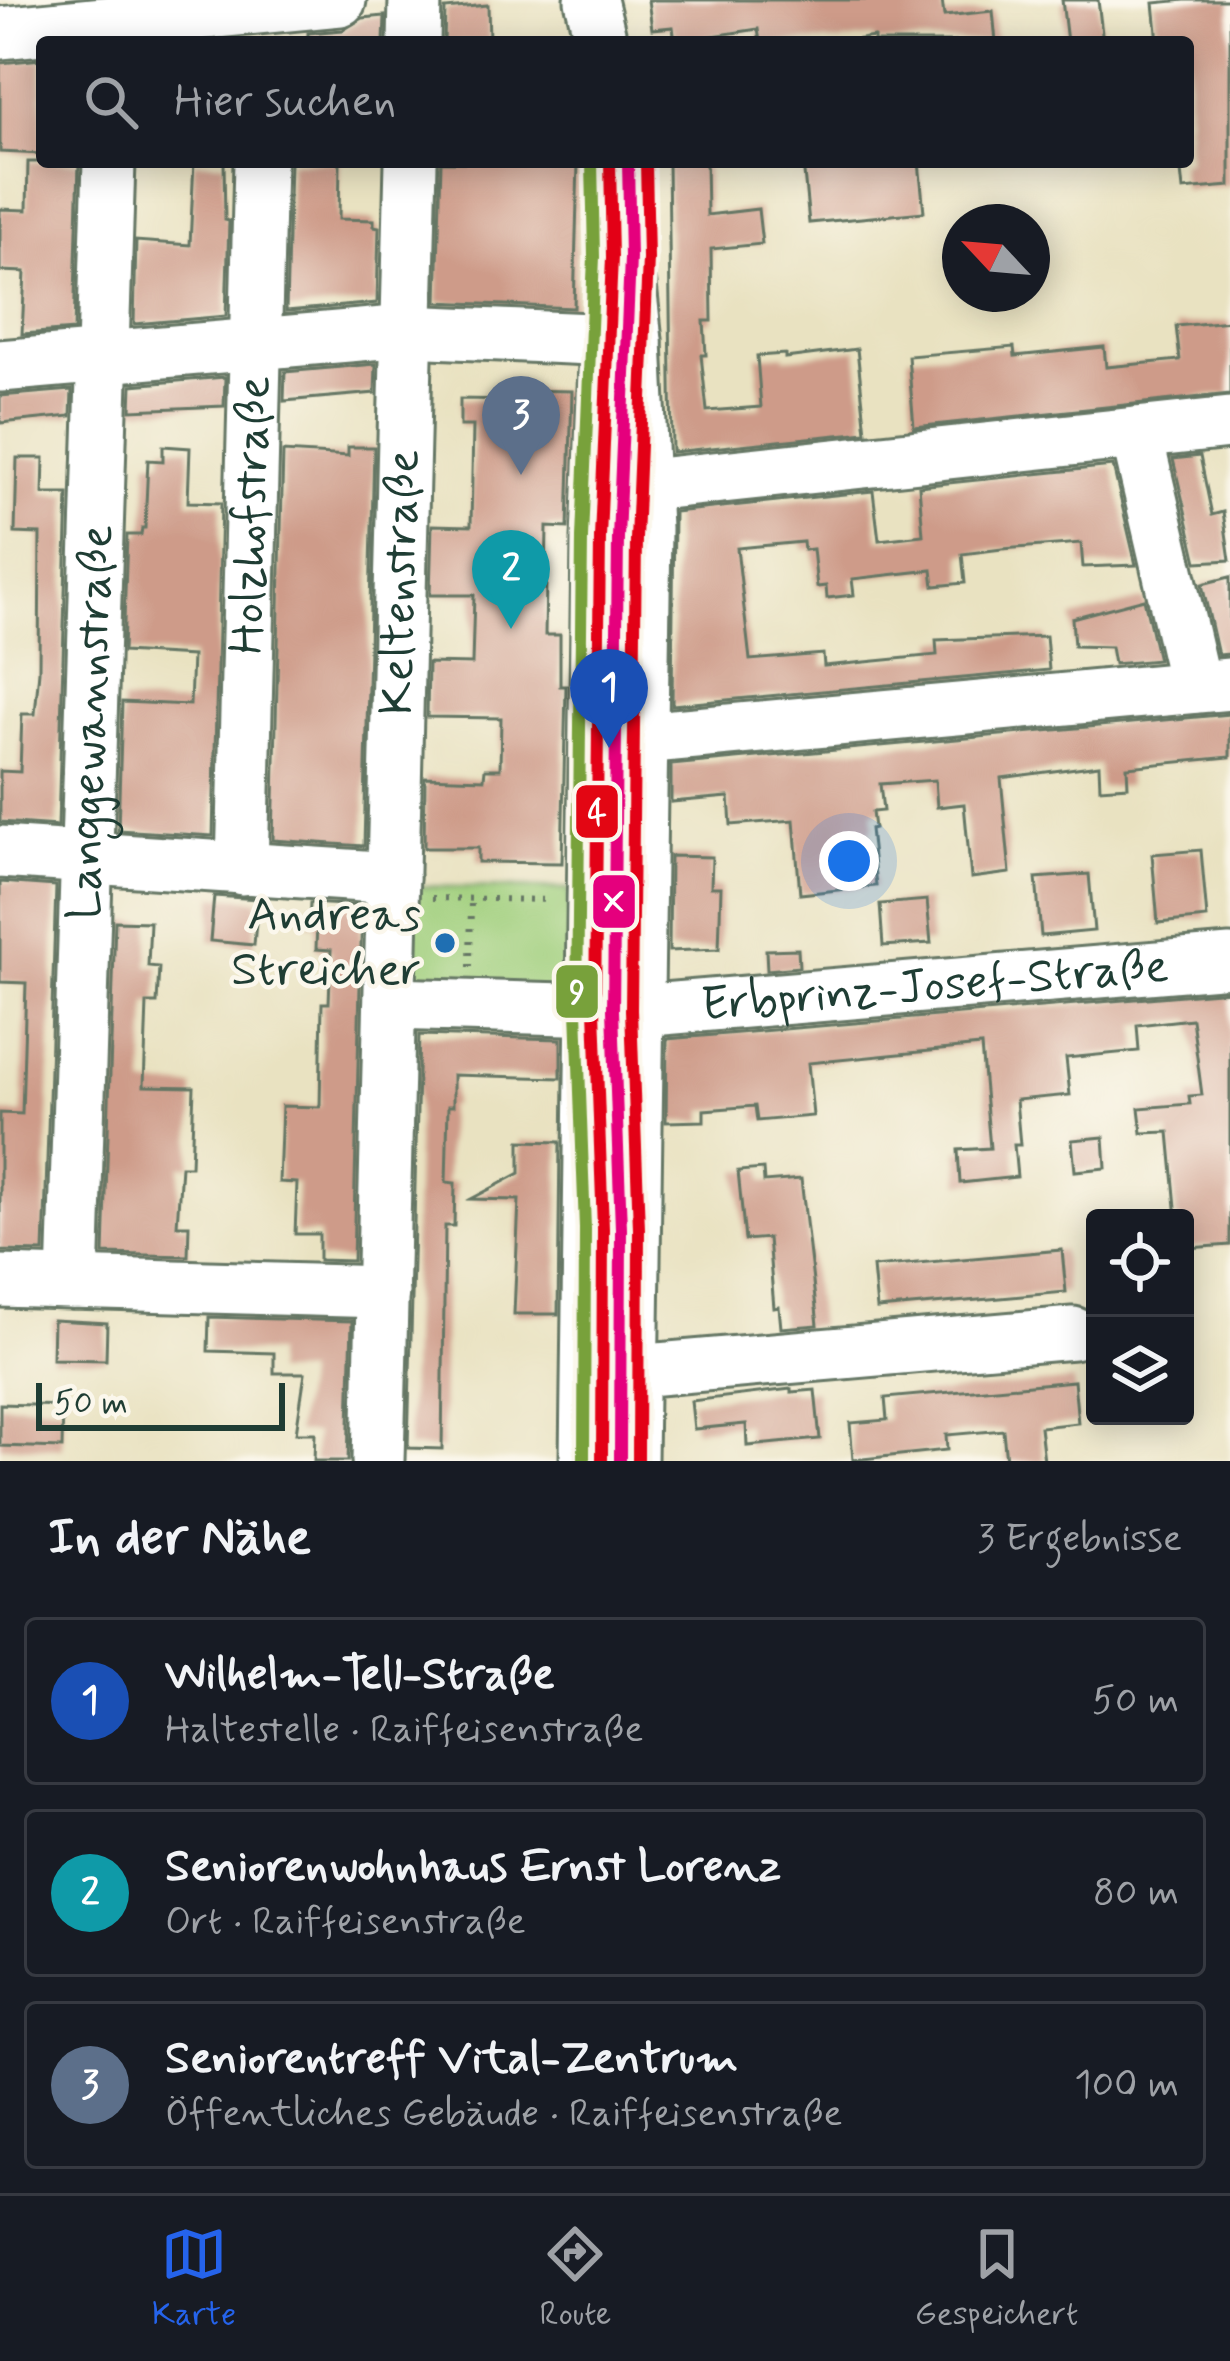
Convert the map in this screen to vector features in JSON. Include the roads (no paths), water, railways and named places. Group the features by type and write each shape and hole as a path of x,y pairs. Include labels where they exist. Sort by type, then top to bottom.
{"street":[{"path":"0,33 113,22 263,16 340,0"},
{"path":"414,36 416,0"},
{"path":"590,0 599,36"},
{"name":"Langgewannstraße","path":"73,1283 109,168"},
{"name":"Holzhofstraße","path":"242,869 260,168"},
{"name":"Keltenstraße","path":"379,1461 411,168"},
{"path":"586,1461 609,1373 616,1010 641,738 622,488 621,341 612,257 620,245 617,168"},
{"path":"0,366 407,331 621,341"},
{"path":"622,488 1230,423"},
{"path":"641,738 1212,686 1136,433"},
{"path":"616,1010 594,900 622,488"},
{"path":"0,852 242,869 393,888"},
{"name":"Erbprinz-Josef-Straße","path":"616,1010 1230,961"},
{"path":"390,1004 616,1010"},
{"path":"0,1281 382,1292"},
{"path":"609,1373 1072,1333"},
{"path":"609,1373 631,1461"}],"place":[{"name":"Seniorentreff Vital-Zentrum","path":"521,475"},
{"name":"Seniorenwohnhaus Ernst Lorenz","path":"511,629"},
{"name":"Wilhelm-Tell-Straße","path":"609,748"},
{"name":"Andreas Streicher","path":"445,943"}]}
